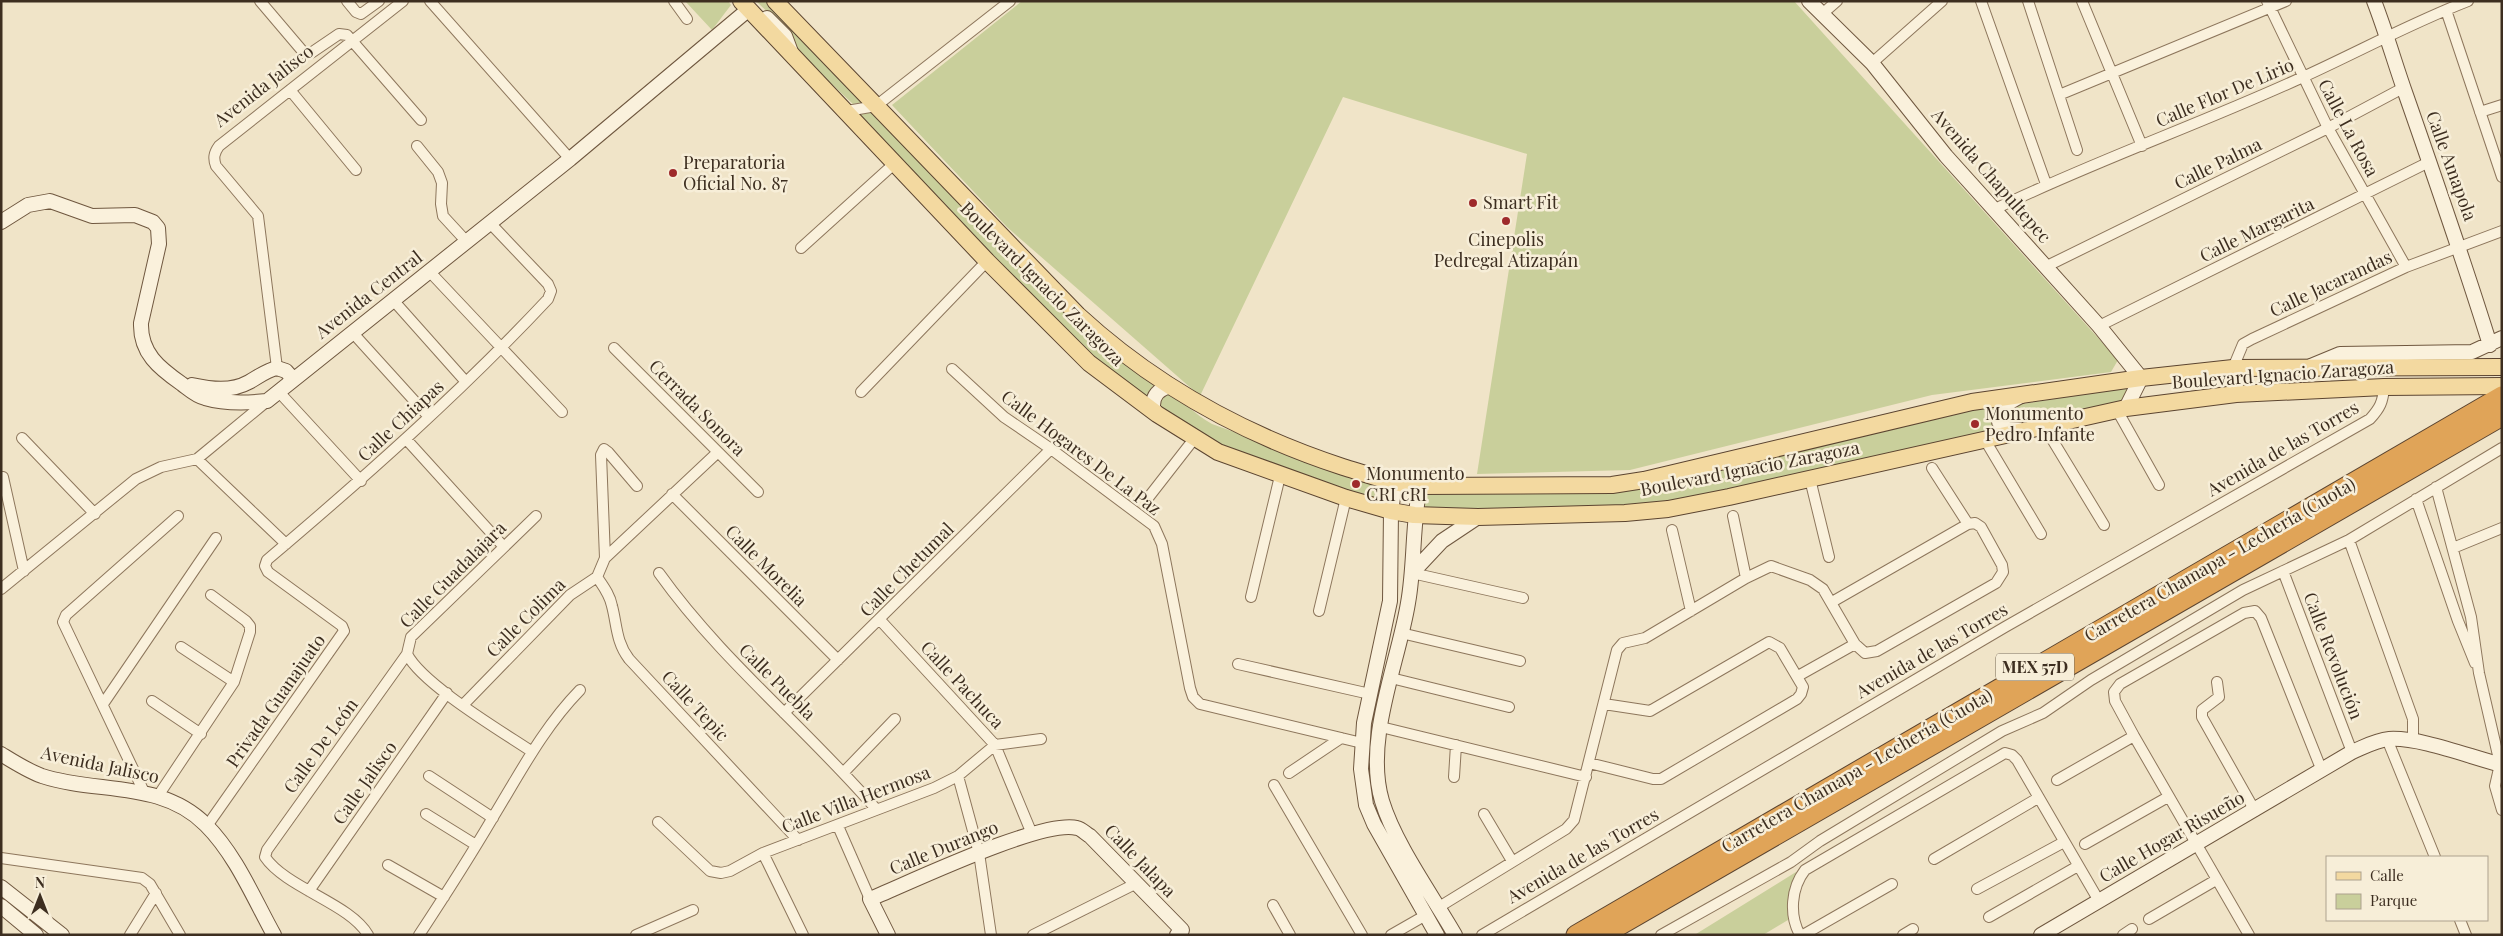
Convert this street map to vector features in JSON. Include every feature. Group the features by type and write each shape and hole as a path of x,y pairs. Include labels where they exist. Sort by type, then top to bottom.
{"highway":[{"name":"Carretera Chamapa - Lechería (Cuota)","path":"1576,935 2500,399"},
{"name":"Carretera Chamapa - Lechería (Cuota)","path":"1603,935 2500,399"}],"main road":[{"name":"Boulevard Ignacio Zaragoza","path":"775,1 1078,315 1132,360 1218,415 1255,434 1394,484 1420,486 1604,485 1644,480 1941,409 2024,394 2141,378 2234,368 2311,366 2502,367"},
{"name":"Boulevard Ignacio Zaragoza","path":"747,4 987,261 1089,362 1157,414 1194,439 1226,455 1280,476 1391,511 1414,515 1478,517 1625,513 1668,509 2122,409 2236,394 2384,387 2500,399"}],"street":[{"path":"260,1 304,54 311,53 343,33 352,40 421,120"},
{"path":"347,1 356,12 361,14 379,1"},
{"name":"Avenida Jalisco","path":"277,368 258,216 216,166 214,159 219,146 403,1"},
{"path":"430,1 570,159"},
{"path":"674,1 687,19"},
{"path":"847,111 876,106 1010,1"},
{"name":"Avenida Chapultepec","path":"1809,1 1872,63 1946,156 2099,326 2141,378"},
{"path":"1822,15 1837,1"},
{"path":"1872,63 1942,1"},
{"path":"1981,1 2046,184"},
{"path":"2028,1 2077,150"},
{"path":"2059,94 2111,74 2269,5 2286,1"},
{"name":"Calle Amapola","path":"2374,1 2388,36 2403,88 2496,342"},
{"name":"Calle Flor De Lirio","path":"1993,210 2046,184 2142,146 2303,77 2451,6 2468,1"},
{"path":"2084,2 2111,74 2142,146"},
{"name":"Avenida Central","path":"1,589 148,472 197,459 293,379 570,159 747,4"},
{"name":"Calle La Rosa","path":"2269,5 2328,128 2406,267"},
{"path":"2451,6 2480,112 2502,177"},
{"name":"Calle Palma","path":"2045,267 2328,128 2403,88"},
{"path":"290,90 356,170"},
{"path":"2480,112 2502,104"},
{"path":"417,146 438,172 442,184 441,204 443,216 466,241"},
{"name":"Calle Margarita","path":"2099,326 2430,162"},
{"path":"801,248 895,163"},
{"path":"1,222 28,205 50,201 92,216 135,215 153,222 158,228 159,244 140,335 149,356 170,376 200,396 213,400 246,403 267,401"},
{"name":"Calle Chiapas","path":"265,566 267,560 406,439 502,348 548,299 551,291 548,284 490,222"},
{"name":"Calle Jacarandas","path":"2234,368 2243,344 2406,267 2502,231"},
{"path":"861,392 987,261"},
{"path":"429,271 562,412"},
{"path":"393,300 466,382"},
{"path":"352,332 429,417"},
{"path":"2311,366 2340,354 2462,352 2481,350 2496,342"},
{"name":"Cerrada Sonora","path":"614,348 758,492"},
{"path":"183,385 207,389 233,388 247,384 277,368 286,371 293,379"},
{"name":"Calle Hogares De La Paz","path":"952,369 1004,417 1146,519 1159,534 1190,688 1200,704 1362,743"},
{"path":"2141,378 2122,409 2159,485"},
{"path":"1157,414 1153,408 1154,396 1163,388 1171,386"},
{"name":"Avenida de las Torres","path":"1482,935 2005,628 2370,419 2379,410 2383,401 2384,387"},
{"path":"278,392 360,481"},
{"path":"2024,394 2004,407 1999,422 2007,429 2037,428 2104,525"},
{"path":"22,438 94,514"},
{"path":"406,439 504,547"},
{"path":"1148,498 1194,439"},
{"path":"1985,440 2041,534"},
{"path":"1661,935 1791,862 1820,841 2002,731 2034,719 2100,675 2243,590 2349,540 2502,448"},
{"path":"605,558 601,455 604,449 637,486"},
{"name":"Calle Chetumal","path":"784,713 1051,449"},
{"path":"597,577 605,558 718,452"},
{"path":"197,459 286,544"},
{"path":"1932,468 1968,524"},
{"path":"1251,597 1280,476"},
{"path":"3,477 24,571"},
{"path":"1810,479 1829,557"},
{"path":"1394,484 1391,511 1390,601 1370,694 1362,743 1361,769 1366,805 1374,824 1437,935"},
{"path":"1420,486 1414,515 1412,574 1402,633 1381,727 1378,768 1382,801 1420,878 1455,935"},
{"path":"2436,487 2471,617 2480,673 2501,765 2495,786 2502,810"},
{"name":"Calle Morelia","path":"672,494 838,660"},
{"path":"1320,611 1346,498"},
{"path":"2416,500 2458,621 2480,673"},
{"path":"144,792 62,622 66,616 178,516"},
{"name":"Calle Guadalajara","path":"531,751 447,693 411,663 407,654 411,637 536,516"},
{"path":"1733,516 1746,578"},
{"path":"1412,574 1442,541 1478,517"},
{"path":"1439,907 1566,829 1578,811 1619,646 1622,643 1641,640 1746,578 1766,568 1776,566 1818,585 1832,602 1855,644 1866,653 1877,651 1996,583 2001,578 2003,572 2002,565 1981,527 1975,523 1968,524 1832,602"},
{"path":"2453,548 2502,528"},
{"path":"1672,530 1690,611"},
{"path":"103,704 216,538"},
{"path":"2349,540 2413,719 2413,741"},
{"name":"Privada Guanajuato","path":"207,826 344,631 342,626 268,572 265,566"},
{"name":"Calle Revolución","path":"2283,571 2352,752"},
{"name":"Calle Puebla","path":"658,573 697,624 844,772 876,809"},
{"path":"1412,574 1523,598"},
{"name":"Calle Colima","path":"463,705 570,595 597,577"},
{"name":"Calle Tepic","path":"597,577 612,605 621,648 629,659 798,840"},
{"path":"158,796 234,682 250,626 211,595"},
{"path":"2248,935 2134,736 2115,701 2114,692 2120,684 2244,613 2255,611 2261,618 2322,770"},
{"name":"Calle Pachuca","path":"880,620 995,745 1032,834"},
{"path":"1402,633 1520,661"},
{"path":"1589,763 1653,779 1661,779 1797,699 1802,694 1803,688 1798,676 1780,648 1769,642 1650,711 1604,704"},
{"path":"1798,676 1855,644"},
{"path":"181,647 234,682"},
{"name":"Calle De León","path":"309,891 287,877 265,857 266,850 407,654"},
{"path":"1238,664 1370,694"},
{"path":"1391,678 1509,707"},
{"path":"2217,682 2220,690 2219,697 2202,710 2202,717 2255,811"},
{"path":"418,935 493,818 531,751 551,722 580,690"},
{"name":"Calle Jalisco","path":"309,891 447,693"},
{"path":"152,701 201,734"},
{"path":"844,772 895,719"},
{"path":"1381,727 1586,777"},
{"path":"2057,780 2134,736"},
{"path":"995,745 1041,738"},
{"path":"1289,774 1341,738"},
{"path":"2435,856 2387,739 2413,741 2501,765"},
{"name":"Calle Hogar Risueño","path":"2046,934 2352,752 2387,739"},
{"name":"Calle Villa Hermosa","path":"658,822 710,871 721,873 730,871 763,854 838,826 958,776 995,745"},
{"path":"1454,777 1456,745"},
{"path":"1892,884 1801,935 1792,915 1800,876 1811,866 1999,755 2006,753 2017,760 2099,901"},
{"name":"Avenida Jalisco","path":"1,754 42,776 144,792 175,803 207,826 228,853 274,935"},
{"path":"429,776 493,818"},
{"path":"958,776 979,853 991,935"},
{"path":"1274,785 1362,935"},
{"path":"2085,844 2168,797"},
{"path":"1934,859 2038,798"},
{"path":"426,814 476,845"},
{"path":"1484,814 1512,861"},
{"path":"838,826 888,935"},
{"name":"Calle Jalapa","path":"1032,834 1063,827 1078,828 1090,836 1182,933"},
{"name":"Calle Durango","path":"870,899 979,853 1032,834"},
{"path":"1977,889 2064,842"},
{"path":"763,854 803,935"},
{"path":"1,858 131,874 142,878 150,884 180,935"},
{"path":"388,865 444,897"},
{"path":"1988,917 2078,866"},
{"path":"1408,885 1420,878"},
{"path":"2150,919 2216,880"},
{"path":"1033,935 1135,884"},
{"path":"1,887 62,935"},
{"path":"309,891 354,920 368,935"},
{"path":"130,935 156,893"},
{"path":"1273,904 1290,935"},
{"path":"1,906 36,935"},
{"path":"636,935 693,910"},
{"path":"1391,935 1426,915"},
{"path":"2460,921 2466,935"},
{"path":"1903,935 1913,929"}],"green space":[{"path":"685,1 728,1 731,5 712,30"},
{"path":"756,1 772,1 868,102 853,104 795,50 780,24"},
{"path":"1022,1 1794,1 2118,360 2111,372 1932,395 1630,470 1477,474 1527,154 1343,97 1200,396 1007,227 892,105"},
{"path":"875,108 967,207 1163,383 1153,386 1147,402 1103,367 1005,272 948,207 858,115"},
{"path":"2130,387 2124,404 2018,427 2010,424 2008,417 2010,406"},
{"path":"1163,388 1212,424 1383,485 1382,496 1374,500 1207,439 1156,406"},
{"path":"1995,406 1993,421 2000,431 1646,509 1426,508 1424,503 1428,491 1570,492"},
{"path":"1796,872 1788,920 1763,935 1696,934"}],"place":[{"name":"Preparatoria Oficial No. 87","path":"673,173"},
{"name":"Smart Fit","path":"1473,203"},
{"name":"Cinepolis Pedregal Atizapán","path":"1506,221"},
{"name":"Monumento Pedro Infante","path":"1975,424"},
{"name":"Monumento CRI cRI","path":"1356,484"}]}
